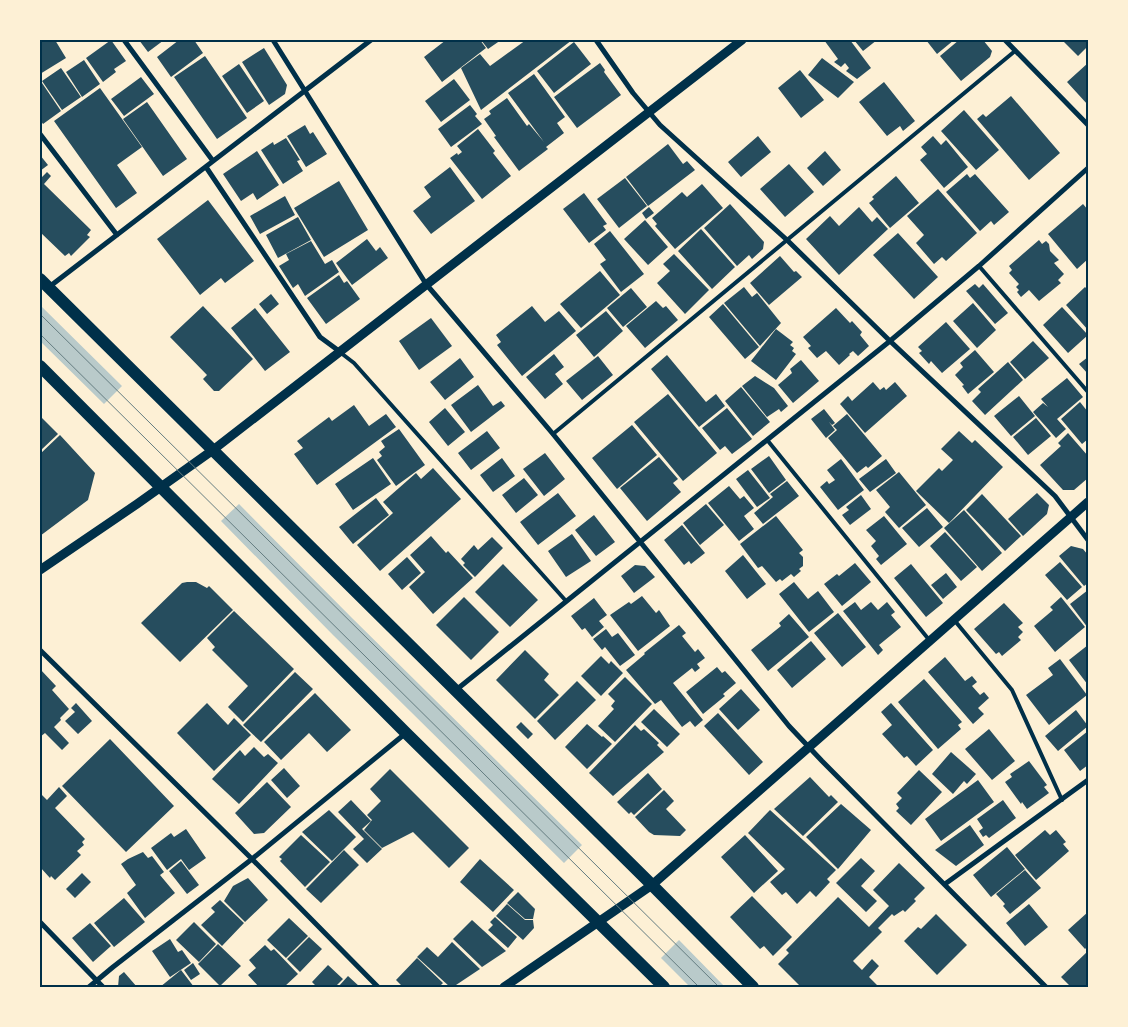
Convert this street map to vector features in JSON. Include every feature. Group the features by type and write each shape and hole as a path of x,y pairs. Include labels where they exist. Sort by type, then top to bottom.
{"main road":[{"path":"44,283 753,987"},
{"path":"40,366 664,987"}],"street":[{"path":"124,40 213,161"},
{"path":"273,40 426,284 553,434 790,726 1046,987"},
{"path":"44,283 117,235 371,40"},
{"path":"596,40 633,93 660,125 787,240 890,341 1055,496 1088,540"},
{"path":"40,570 213,450 742,40"},
{"path":"1006,40 1088,125"},
{"path":"40,134 117,235"},
{"path":"206,167 320,337 339,351"},
{"path":"456,690 890,341 979,266 1088,168"},
{"path":"504,987 652,885 1088,502"},
{"path":"40,650 252,859 378,987"},
{"path":"89,987 252,859 406,732"},
{"path":"944,884 1088,780"},
{"path":"40,922 103,987"}],"lane":[{"path":"553,434 1015,51"},
{"path":"979,266 1088,392"},
{"path":"339,351 354,363 566,601"},
{"path":"768,441 931,641"},
{"path":"954,620 1012,690 1062,800"}],"shaded area":[{"path":"40,305 122,386 104,404 40,341"},
{"path":"239,504 582,845 564,863 333,635 221,521"},
{"path":"679,940 725,987 690,987 661,958"}],"building":[{"path":"40,40 55,40 66,58 40,74"},
{"path":"111,40 126,61 114,69 116,72 103,82 86,58"},
{"path":"139,40 164,40 148,52"},
{"path":"179,40 194,40 203,53 171,77 157,57"},
{"path":"446,40 480,40 486,48 442,82 424,57"},
{"path":"481,40 501,40 488,49"},
{"path":"526,40 572,40 481,110 461,68 480,54 490,66"},
{"path":"824,40 850,40 871,68 857,79 846,71 849,68 845,63 841,67 834,62 838,59"},
{"path":"854,40 877,40 863,51"},
{"path":"926,40 954,40 937,54"},
{"path":"959,40 983,40 992,51 990,57 961,81 940,56"},
{"path":"1062,40 1088,40 1088,46 1078,56"},
{"path":"574,42 591,64 554,93 537,71"},
{"path":"264,48 287,85 285,94 269,105 242,62"},
{"path":"205,56 247,118 217,139 174,77"},
{"path":"822,58 854,82 838,98 808,75"},
{"path":"84,60 100,84 82,97 66,72"},
{"path":"600,63 605,70 604,72 621,95 577,128 554,97"},
{"path":"1088,63 1088,105 1067,82"},
{"path":"239,64 264,101 247,113 222,76"},
{"path":"61,68 81,97 62,110 42,81"},
{"path":"800,70 824,100 801,118 778,88"},
{"path":"534,74 565,117 557,123 564,133 546,147 548,149 519,171 494,137 496,136 484,119 491,114 489,111 507,98 527,126 529,124 544,142 508,93"},
{"path":"141,77 154,94 124,116 111,99"},
{"path":"454,79 470,100 441,122 425,101"},
{"path":"884,82 915,121 903,131 900,126 887,136 859,102"},
{"path":"42,83 61,111 43,124 40,120 40,84"},
{"path":"100,88 142,147 117,165 137,193 116,208 54,121"},
{"path":"1011,96 1060,153 1029,180 977,119 983,114 986,117"},
{"path":"147,102 187,159 163,176 123,119"},
{"path":"470,105 477,114 475,116 482,124 451,147 438,129"},
{"path":"964,110 999,150 976,170 941,131"},
{"path":"305,125 310,134 313,132 327,154 306,167 287,136"},
{"path":"478,129 495,151 493,153 511,176 482,199 450,158 462,152 457,146"},
{"path":"758,136 771,152 741,177 728,162"},
{"path":"933,136 941,145 946,140 968,167 944,188 920,160 927,154 921,147"},
{"path":"286,138 300,160 297,161 303,171 283,184 261,150 273,142 274,145"},
{"path":"668,144 683,164 687,161 695,170 648,206 626,177"},
{"path":"257,151 279,185 257,200 253,193 241,201 223,174"},
{"path":"825,151 841,170 823,186 807,168"},
{"path":"40,155 48,165 40,171"},
{"path":"789,164 814,192 785,217 760,189"},
{"path":"450,167 475,201 431,234 413,211 431,197 424,187"},
{"path":"47,172 51,176 44,184 91,230 87,235 90,237 71,256 69,253 65,256 40,232 40,179"},
{"path":"967,174 970,178 975,174 1009,212 994,225 991,221 980,231 946,192"},
{"path":"896,176 919,203 890,228 869,203 874,199 872,197"},
{"path":"625,178 647,206 619,228 597,199"},
{"path":"339,181 368,230 324,257 294,208"},
{"path":"702,184 723,208 675,249 655,226 657,224 652,218 682,192 687,197"},
{"path":"938,189 977,233 946,261 942,257 934,264 916,243 924,235 907,216"},
{"path":"584,193 607,224 603,226 606,230 589,243 563,209"},
{"path":"285,196 295,215 260,234 250,216"},
{"path":"208,200 254,261 225,283 221,278 200,295 157,239"},
{"path":"730,204 764,242 763,249 752,259 749,255 737,266 704,228"},
{"path":"1083,204 1088,210 1088,259 1077,269 1048,234"},
{"path":"649,207 654,213 646,219 642,213"},
{"path":"859,207 872,222 877,217 888,229 839,275 806,239 830,216 839,226"},
{"path":"298,217 311,240 278,258 266,235"},
{"path":"645,220 668,247 648,265 624,239"},
{"path":"701,229 735,267 712,289 678,251"},
{"path":"610,231 644,274 621,292 600,264 606,260 594,244"},
{"path":"898,233 938,277 914,299 873,255"},
{"path":"367,239 376,251 380,247 388,258 352,285 336,263"},
{"path":"1039,240 1042,244 1046,241 1049,244 1050,251 1059,260 1054,263 1064,274 1058,280 1061,283 1039,301 1029,290 1021,297 1016,287 1019,284 1009,273 1012,270 1009,266"},
{"path":"311,241 325,264 332,260 339,272 305,296 298,284 293,288 279,266 289,260 286,254"},
{"path":"674,254 709,290 685,314 657,283 670,271 663,264"},
{"path":"780,256 794,272 796,271 802,277 769,305 750,283"},
{"path":"600,271 620,295 581,328 560,304"},
{"path":"339,275 344,283 347,281 360,299 326,324 307,298"},
{"path":"975,284 979,288 983,284 1008,313 995,324 966,291"},
{"path":"744,287 752,297 757,293 781,323 760,346 724,303"},
{"path":"1085,287 1088,290 1088,330 1066,305"},
{"path":"631,288 647,307 623,327 607,308"},
{"path":"271,294 279,304 267,314 259,304"},
{"path":"656,301 663,308 666,306 678,320 645,348 626,326"},
{"path":"973,303 996,330 977,348 953,321"},
{"path":"723,304 759,347 745,359 709,317"},
{"path":"203,306 253,359 219,391 214,391 203,379 207,375 170,337"},
{"path":"532,306 545,322 559,311 576,331 522,376 497,345 501,342 496,335"},
{"path":"1062,307 1088,335 1068,353 1043,325"},
{"path":"255,308 290,352 265,371 231,328"},
{"path":"836,308 850,323 852,321 862,332 860,335 869,346 858,356 853,351 839,365 826,351 817,358 808,348 811,346 803,337"},
{"path":"606,311 623,331 594,357 576,335"},
{"path":"431,318 452,346 419,370 399,341"},
{"path":"946,322 970,349 942,373 931,361 929,364 919,353 922,351 918,347"},
{"path":"776,329 793,342 790,345 794,348 792,351 796,354 776,380 751,361"},
{"path":"1033,341 1049,358 1025,379 1010,362"},
{"path":"975,350 994,372 968,394 962,386 964,385 955,375 963,367 960,363"},
{"path":"554,354 564,367 555,374 563,384 545,399 526,377"},
{"path":"667,355 706,402 716,394 725,406 699,427 651,369"},
{"path":"598,356 613,375 582,400 566,381"},
{"path":"1088,357 1088,374 1079,364"},
{"path":"460,358 474,377 445,400 430,382"},
{"path":"801,360 819,381 793,403 778,385 792,373 790,369"},
{"path":"1008,362 1023,380 985,415 972,401 981,392 978,389"},
{"path":"755,376 774,388 788,406 781,412 779,409 767,417 742,386"},
{"path":"1067,378 1083,397 1057,419 1066,429 1056,438 1033,412 1043,403 1048,407 1041,399"},
{"path":"873,382 880,390 884,387 886,390 895,382 907,396 865,433 840,404 848,396 852,401"},
{"path":"478,385 493,406 501,401 505,406 471,432 451,405"},
{"path":"741,387 770,422 753,436 725,401"},
{"path":"668,394 717,453 683,481 634,422"},
{"path":"1019,396 1035,416 1011,436 994,416"},
{"path":"1080,402 1088,412 1088,439 1082,444 1061,419"},
{"path":"354,405 369,426 386,414 396,427 317,485 294,454 303,448 297,441 329,417 332,421"},
{"path":"445,408 465,432 448,446 429,422"},
{"path":"727,408 752,439 732,454 725,446 720,450 702,428"},
{"path":"824,409 835,423 832,425 829,422 835,430 826,438 811,419"},
{"path":"847,414 882,456 868,468 866,466 857,473 828,438 837,430 833,426"},
{"path":"40,416 58,434 40,451"},
{"path":"1036,418 1051,436 1028,455 1013,437"},
{"path":"632,425 657,455 617,489 592,458"},
{"path":"399,429 425,465 396,486 377,460 382,456 379,452 385,447 381,441"},
{"path":"487,431 500,448 471,470 458,453"},
{"path":"959,431 972,443 975,440 1003,467 949,523 916,491 939,468 942,471 953,460 941,449"},
{"path":"1068,433 1088,456 1088,478 1074,490 1063,490 1040,465 1061,446 1058,443"},
{"path":"60,435 95,473 88,500 40,536 40,454"},
{"path":"545,453 565,479 544,496 523,469"},
{"path":"769,456 786,480 769,493 751,469"},
{"path":"659,457 678,479 673,483 681,492 647,521 620,488"},
{"path":"373,458 391,484 353,510 335,484"},
{"path":"502,458 515,476 493,492 480,475"},
{"path":"841,459 864,490 838,510 820,487 827,481 829,484 835,480 827,470"},
{"path":"886,459 896,473 870,492 859,479"},
{"path":"433,468 461,499 380,571 357,545 393,513 383,502 416,473 421,479"},
{"path":"748,470 770,498 757,507 736,479"},
{"path":"899,472 926,505 899,528 885,512 890,507 876,490"},
{"path":"524,478 538,495 516,513 502,495"},
{"path":"787,481 799,496 763,524 754,513 773,497 770,494"},
{"path":"729,486 740,499 744,496 754,508 744,516 754,529 739,541 708,503"},
{"path":"558,493 576,516 538,545 520,522"},
{"path":"1037,493 1049,505 1047,514 1023,536 1008,519"},
{"path":"982,494 1021,536 1005,551 966,510"},
{"path":"861,495 871,509 850,525 842,515 849,510 846,507"},
{"path":"376,498 389,515 353,544 339,527"},
{"path":"706,504 724,525 700,545 683,523"},
{"path":"927,508 943,527 919,547 902,528"},
{"path":"964,510 1002,553 982,571 944,528"},
{"path":"594,515 615,542 596,556 575,530"},
{"path":"776,516 803,550 799,553 803,557 803,566 799,569 801,571 794,577 791,574 782,581 780,579 776,582 762,566 758,568 740,544"},
{"path":"884,516 907,544 881,565 876,559 879,556 871,546 876,541 866,530"},
{"path":"682,525 705,553 691,564 689,561 684,565 664,540"},
{"path":"945,532 977,567 961,581 930,546"},
{"path":"572,534 591,561 566,577 548,551"},
{"path":"431,536 473,578 433,614 409,587 425,572 410,555"},
{"path":"492,537 503,548 475,577 463,565 465,563 461,559 474,545 478,550"},
{"path":"1071,546 1083,549 1088,555 1088,583 1084,586 1059,556"},
{"path":"743,555 766,584 747,599 725,571"},
{"path":"407,557 421,573 402,590 388,574"},
{"path":"1060,562 1082,587 1067,600 1045,575"},
{"path":"855,563 871,582 842,606 824,584 837,574 839,576"},
{"path":"503,564 538,600 510,627 475,592"},
{"path":"911,564 943,603 926,617 894,578"},
{"path":"635,565 645,566 655,577 634,593 621,576"},
{"path":"946,573 957,587 943,599 931,585"},
{"path":"196,582 207,588 209,586 233,610 180,662 141,623 182,583"},
{"path":"794,582 808,599 818,591 834,612 809,632 779,594"},
{"path":"1088,590 1088,628 1070,604"},
{"path":"642,596 656,613 659,610 670,626 638,651 610,615"},
{"path":"464,597 499,632 471,660 436,625"},
{"path":"1061,597 1085,627 1055,652 1034,626 1053,610 1050,607"},
{"path":"594,598 607,615 599,621 604,627 592,637 585,628 582,630 571,616"},
{"path":"855,602 861,610 871,602 878,610 887,602 895,612 891,615 901,627 879,645 883,650 878,655 843,611"},
{"path":"1004,603 1023,623 1018,627 1023,632 1018,637 1021,640 1002,656 999,652 996,654 974,629"},
{"path":"234,611 294,669 243,722 228,707 248,686 212,650 215,647 207,638"},
{"path":"838,613 866,647 842,667 814,633"},
{"path":"789,614 809,637 768,671 751,650 781,626 779,623"},
{"path":"679,625 686,633 682,636 695,652 698,649 705,658 697,664 700,668 695,672 692,668 673,683 703,720 695,727 690,721 682,727 661,700 655,704 626,670"},
{"path":"606,629 612,637 618,633 635,655 620,666 605,647 602,650 593,639"},
{"path":"811,641 826,659 792,688 777,670"},
{"path":"1088,645 1088,685 1069,660"},
{"path":"525,650 549,674 544,680 559,695 535,719 496,680"},
{"path":"601,656 609,664 611,661 623,673 601,696 581,676"},
{"path":"945,657 965,681 972,676 977,682 972,686 980,695 984,692 989,698 978,708 984,714 973,724 928,672"},
{"path":"1060,659 1087,695 1049,725 1026,695 1053,675 1048,668"},
{"path":"717,667 722,673 725,671 736,683 723,694 725,696 703,714 686,692"},
{"path":"40,669 56,686 52,690 69,709 54,727 69,743 62,750 45,733 40,737"},
{"path":"295,672 313,689 261,742 243,725"},
{"path":"625,677 652,704 615,742 598,726 614,709 611,706 615,701 608,694"},
{"path":"924,679 962,722 958,725 961,729 938,749 898,702"},
{"path":"577,681 596,700 555,740 537,721"},
{"path":"741,689 760,710 738,730 719,709"},
{"path":"315,693 351,730 327,752 309,733 281,760 264,742"},
{"path":"76,703 92,721 78,734 65,721 75,712 71,708"},
{"path":"207,703 228,725 234,718 251,735 214,771 177,733"},
{"path":"891,703 933,750 916,766 907,756 904,758 882,734 892,725 881,712"},
{"path":"654,709 680,734 667,747 641,722"},
{"path":"1076,710 1088,726 1058,751 1045,736"},
{"path":"718,713 763,762 749,775 704,726"},
{"path":"521,722 533,734 528,739 516,727"},
{"path":"587,724 612,744 587,769 565,747"},
{"path":"635,725 641,731 644,729 659,743 657,745 664,752 613,796 589,773"},
{"path":"989,729 1015,761 992,780 965,749"},
{"path":"1088,731 1088,765 1080,771 1064,750"},
{"path":"110,739 174,806 126,852 62,786"},
{"path":"254,747 264,757 268,754 278,763 239,804 212,779 240,750 245,756"},
{"path":"951,752 976,774 967,784 964,781 953,794 932,774"},
{"path":"1029,761 1047,785 1044,787 1049,793 1027,809 1005,782 1012,777 1010,774"},
{"path":"284,768 300,786 287,798 271,780"},
{"path":"390,769 469,848 449,868 413,832 382,848 364,830 372,820 367,815 381,801 370,789"},
{"path":"919,770 942,792 911,825 896,811 899,808 896,804 902,798 897,793"},
{"path":"648,773 662,789 634,815 631,812 629,814 617,802"},
{"path":"810,777 829,797 831,795 838,802 803,836 774,809"},
{"path":"978,780 994,802 941,841 925,819"},
{"path":"267,782 291,807 264,833 254,834 235,813"},
{"path":"59,787 67,796 55,808 85,839 82,842 84,845 77,851 81,855 55,880 51,876 50,878 40,867 40,793 47,800"},
{"path":"664,790 674,801 666,809 686,830 680,836 654,835 635,817"},
{"path":"351,800 371,821 362,829 382,849 367,863 353,849 364,839 338,812"},
{"path":"1003,800 1016,818 989,838 986,835 983,837 979,831 983,828 977,819"},
{"path":"841,804 871,830 838,869 806,837"},
{"path":"329,810 356,837 332,861 302,832"},
{"path":"770,810 836,870 827,879 830,882 816,897 810,891 797,904 786,892 782,895 770,882 785,869 748,833"},
{"path":"970,825 984,845 956,866 935,850"},
{"path":"186,829 206,858 189,870 181,859 167,870 151,848 171,833 174,837"},
{"path":"1045,830 1050,835 1056,830 1066,842 1063,844 1069,851 1036,880 1015,855"},
{"path":"301,835 330,862 305,887 280,861 282,859 279,857"},
{"path":"745,835 778,871 754,893 721,857"},
{"path":"1007,847 1025,869 991,897 973,875"},
{"path":"344,850 359,865 321,903 306,889"},
{"path":"143,852 148,858 152,856 164,872 160,875 175,893 145,918 127,893 136,885 121,864"},
{"path":"861,858 875,871 861,886 877,901 866,912 836,883"},
{"path":"480,859 514,890 493,912 460,882"},
{"path":"181,861 199,885 187,894 169,871"},
{"path":"899,863 925,888 905,912 903,910 894,916 892,914 878,928 882,932 853,961 862,970 872,959 879,966 869,977 879,987 801,987 778,964 789,953 786,950 838,897 869,927 889,906 873,890"},
{"path":"1025,870 1041,888 1010,914 1003,906 1005,904 996,894"},
{"path":"82,873 91,882 75,898 66,889"},
{"path":"248,878 268,900 245,922 224,901 233,886"},
{"path":"518,892 535,909 533,919 525,919 507,903"},
{"path":"752,896 792,937 773,956 764,946 760,949 730,917"},
{"path":"124,898 145,922 114,947 94,923"},
{"path":"220,900 244,923 222,946 201,925 215,912 211,908"},
{"path":"507,904 525,920 533,920 534,928 523,940 496,916"},
{"path":"1029,904 1048,927 1025,946 1006,923"},
{"path":"1088,912 1088,946 1085,949 1068,930"},
{"path":"936,914 967,945 937,975 904,941 918,927 921,929"},
{"path":"495,917 517,937 508,948 488,930 493,925 490,922"},
{"path":"289,918 308,936 286,958 267,940"},
{"path":"472,920 506,951 482,967 453,939"},
{"path":"194,922 216,944 199,962 176,940"},
{"path":"90,923 111,946 93,962 72,938"},
{"path":"309,937 322,949 300,972 287,959"},
{"path":"170,939 178,952 182,950 191,963 170,977 152,951"},
{"path":"452,942 480,969 453,987 450,987 417,957 427,947 438,957"},
{"path":"218,944 241,966 220,986 198,964"},
{"path":"265,945 271,951 274,949 298,974 284,987 259,987 248,975 256,968 249,960"},
{"path":"1088,951 1088,987 1071,987 1061,977"},
{"path":"417,958 443,983 439,987 403,987 396,980"},
{"path":"193,963 200,974 191,980 184,970"},
{"path":"328,965 343,979 335,987 317,987 312,982"},
{"path":"181,970 194,987 160,987"},
{"path":"124,972 137,987 118,987 119,976"},
{"path":"348,976 360,987 338,987"}],"tram line":[{"path":"40,314 719,987"},
{"path":"40,334 699,987"}]}
